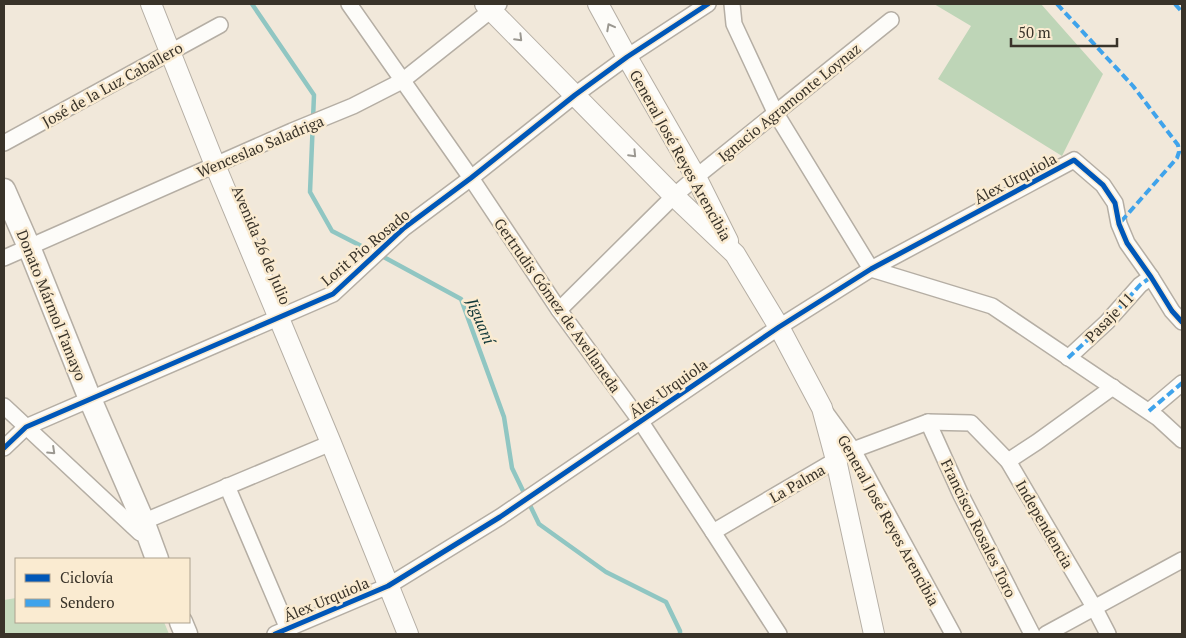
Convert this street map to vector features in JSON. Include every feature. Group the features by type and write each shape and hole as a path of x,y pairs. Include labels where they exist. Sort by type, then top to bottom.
{"main road":[{"name":"Donato Mármol Tamayo","path":"4,190 29,247 145,537"}],"street":[{"name":"Avenida 26 de Julio","path":"151,4 215,165 408,634"},
{"name":"Gertrudis Gómez de Avellaneda","path":"349,4 471,178 559,310 641,422 779,634"},
{"name":"General José Reyes Arencibia","path":"598,4 696,177 735,254"},
{"name":"Lorit Pio Rosado","path":"4,448 26,427 333,294 404,228 471,178 575,95 627,57 708,4"},
{"path":"732,4 734,24 775,112 871,269 992,306 1158,418 1182,440"},
{"name":"Wenceslao Saladriga","path":"4,258 353,106 402,81 492,6"},
{"path":"492,6 575,95 674,196 735,254 779,327 822,408 836,460 874,634"},
{"name":"Ignacio Agramonte Loynaz","path":"559,310 674,196 775,112 891,20"},
{"name":"José de la Luz Caballero","path":"4,144 220,25"},
{"name":"Álex Urquiola","path":"282,632 388,586 500,517 779,327 871,269 1074,160 1103,185 1115,204 1119,224 1127,243 1151,277"},
{"path":"1151,277 1172,311 1182,322"},
{"name":"Pasaje 11","path":"1068,358 1107,322 1140,285 1151,277"},
{"path":"1148,412 1182,383"},
{"path":"1008,461 1113,387"},
{"path":"4,406 145,537 227,486 331,443"},
{"name":"General José Reyes Arencibia","path":"822,408 853,450 953,634"},
{"name":"La Palma","path":"713,532 853,450 928,422 971,423"},
{"name":"Francisco Rosales Toro","path":"928,422 961,495 1032,634"},
{"name":"Independencia","path":"971,423 1008,461 1108,634"},
{"path":"227,486 282,632"},
{"path":"1046,634 1182,560"}],"green space":[{"path":"934,4 1041,4 1103,74 1062,156 938,79 971,26"},
{"path":"15,598 15,623 164,623 169,634 4,634 4,600"}],"waterway":[{"name":"Jiguaní","path":"252,4 314,95 310,192 332,231 373,252"},
{"name":"Jiguaní","path":"380,255 461,299 504,417 512,468 539,524 606,572 666,602 680,634"}],"marked path":[{"path":"1057,4 1133,86 1178,145 1179,152 1177,158 1119,224"},
{"path":"1175,4 1182,12"},
{"path":"1068,358 1107,322 1140,285 1151,277"},
{"path":"1149,411 1182,383"}],"cycle path":[{"path":"4,448 26,427 333,294 404,228 471,178 575,95 627,57 708,4"},
{"path":"275,634 388,586 500,517 779,327 871,269 1074,160 1103,185 1115,203 1119,224 1127,243 1172,311 1182,322"}]}
